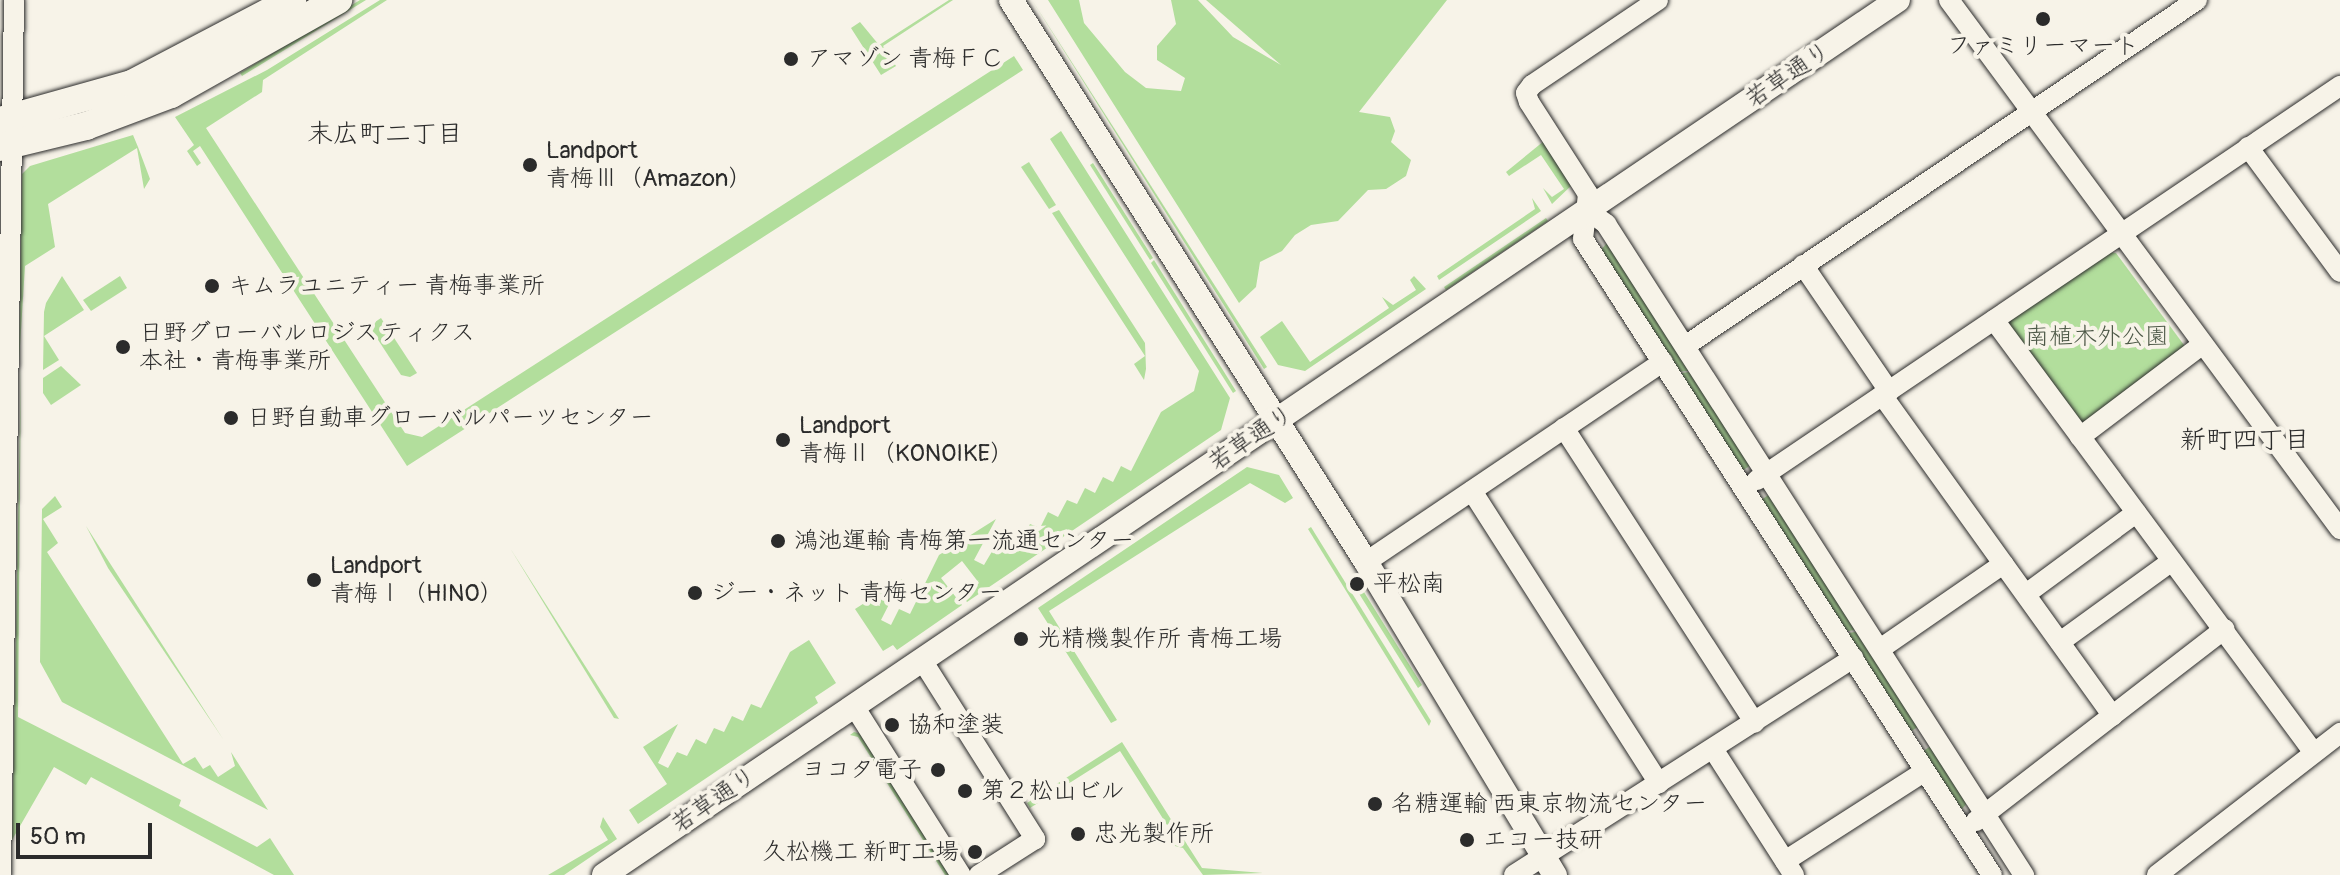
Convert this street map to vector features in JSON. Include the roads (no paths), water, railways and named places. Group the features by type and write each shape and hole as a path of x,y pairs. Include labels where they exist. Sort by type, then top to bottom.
{"main road":[{"path":"6,133 132,84 292,0"},
{"path":"6,133 86,126 171,94 333,1"}],"street":[{"path":"1,875 6,133 14,0"},
{"path":"1011,0 1366,562 1550,866"},
{"path":"1658,0 1526,93 1588,194 1583,239 1992,875"},
{"name":"若草通り","path":"604,875 1898,0"},
{"path":"1949,0 2340,529"},
{"path":"1685,346 2197,0"},
{"path":"1744,488 2340,86"},
{"path":"2248,147 2340,272"},
{"path":"1587,210 1606,224 2024,875"},
{"path":"1803,265 2003,564 2113,716"},
{"path":"1994,320 2314,753"},
{"path":"2080,437 2203,344"},
{"path":"1366,562 1663,362"},
{"path":"1564,428 1755,723"},
{"path":"1472,491 1659,783"},
{"path":"2026,594 2136,513"},
{"path":"2060,642 2172,561"},
{"path":"1880,649 2003,564"},
{"path":"1962,830 1986,815 2224,629"},
{"path":"1514,875 1550,866 1659,783 1853,658"},
{"path":"922,660 1035,839 979,875"},
{"path":"854,706 961,875"},
{"path":"2157,875 2340,733"},
{"path":"1713,749 1790,868 1925,771"}],"place":[{"name":"ファミリーマート","path":"2043,19"},
{"name":"アマゾン 青梅ＦＣ","path":"791,59"},
{"name":"Landport 青梅Ⅲ（Amazon）","path":"530,165"},
{"name":"キムラユニティー 青梅事業所","path":"212,286"},
{"name":"日野グローバルロジスティクス 本社・青梅事業所","path":"123,347"},
{"name":"日野自動車グローバルパーツセンター","path":"231,418"},
{"name":"Landport 青梅Ⅱ（KONOIKE）","path":"783,440"},
{"name":"鴻池運輸 青梅第一流通センター","path":"778,541"},
{"name":"Landport 青梅Ⅰ（HINO）","path":"314,580"},
{"name":"平松南","path":"1357,584"},
{"name":"ジー・ネット 青梅センター","path":"695,593"},
{"name":"光精機製作所 青梅工場","path":"1021,639"},
{"name":"協和塗装","path":"892,725"},
{"name":"ヨコタ電子","path":"938,770"},
{"name":"第２松山ビル","path":"965,791"},
{"name":"名糖運輸 西東京物流センター","path":"1375,804"},
{"name":"忠光製作所","path":"1078,834"},
{"name":"エコー技研","path":"1467,840"},
{"name":"久松機工 新町工場","path":"975,852"}],"district":[{"name":"末広町二丁目","path":"385,135"},
{"name":"新町四丁目","path":"2245,441"}],"park label":[{"name":"南植木外公園","path":"2097,337"}]}
